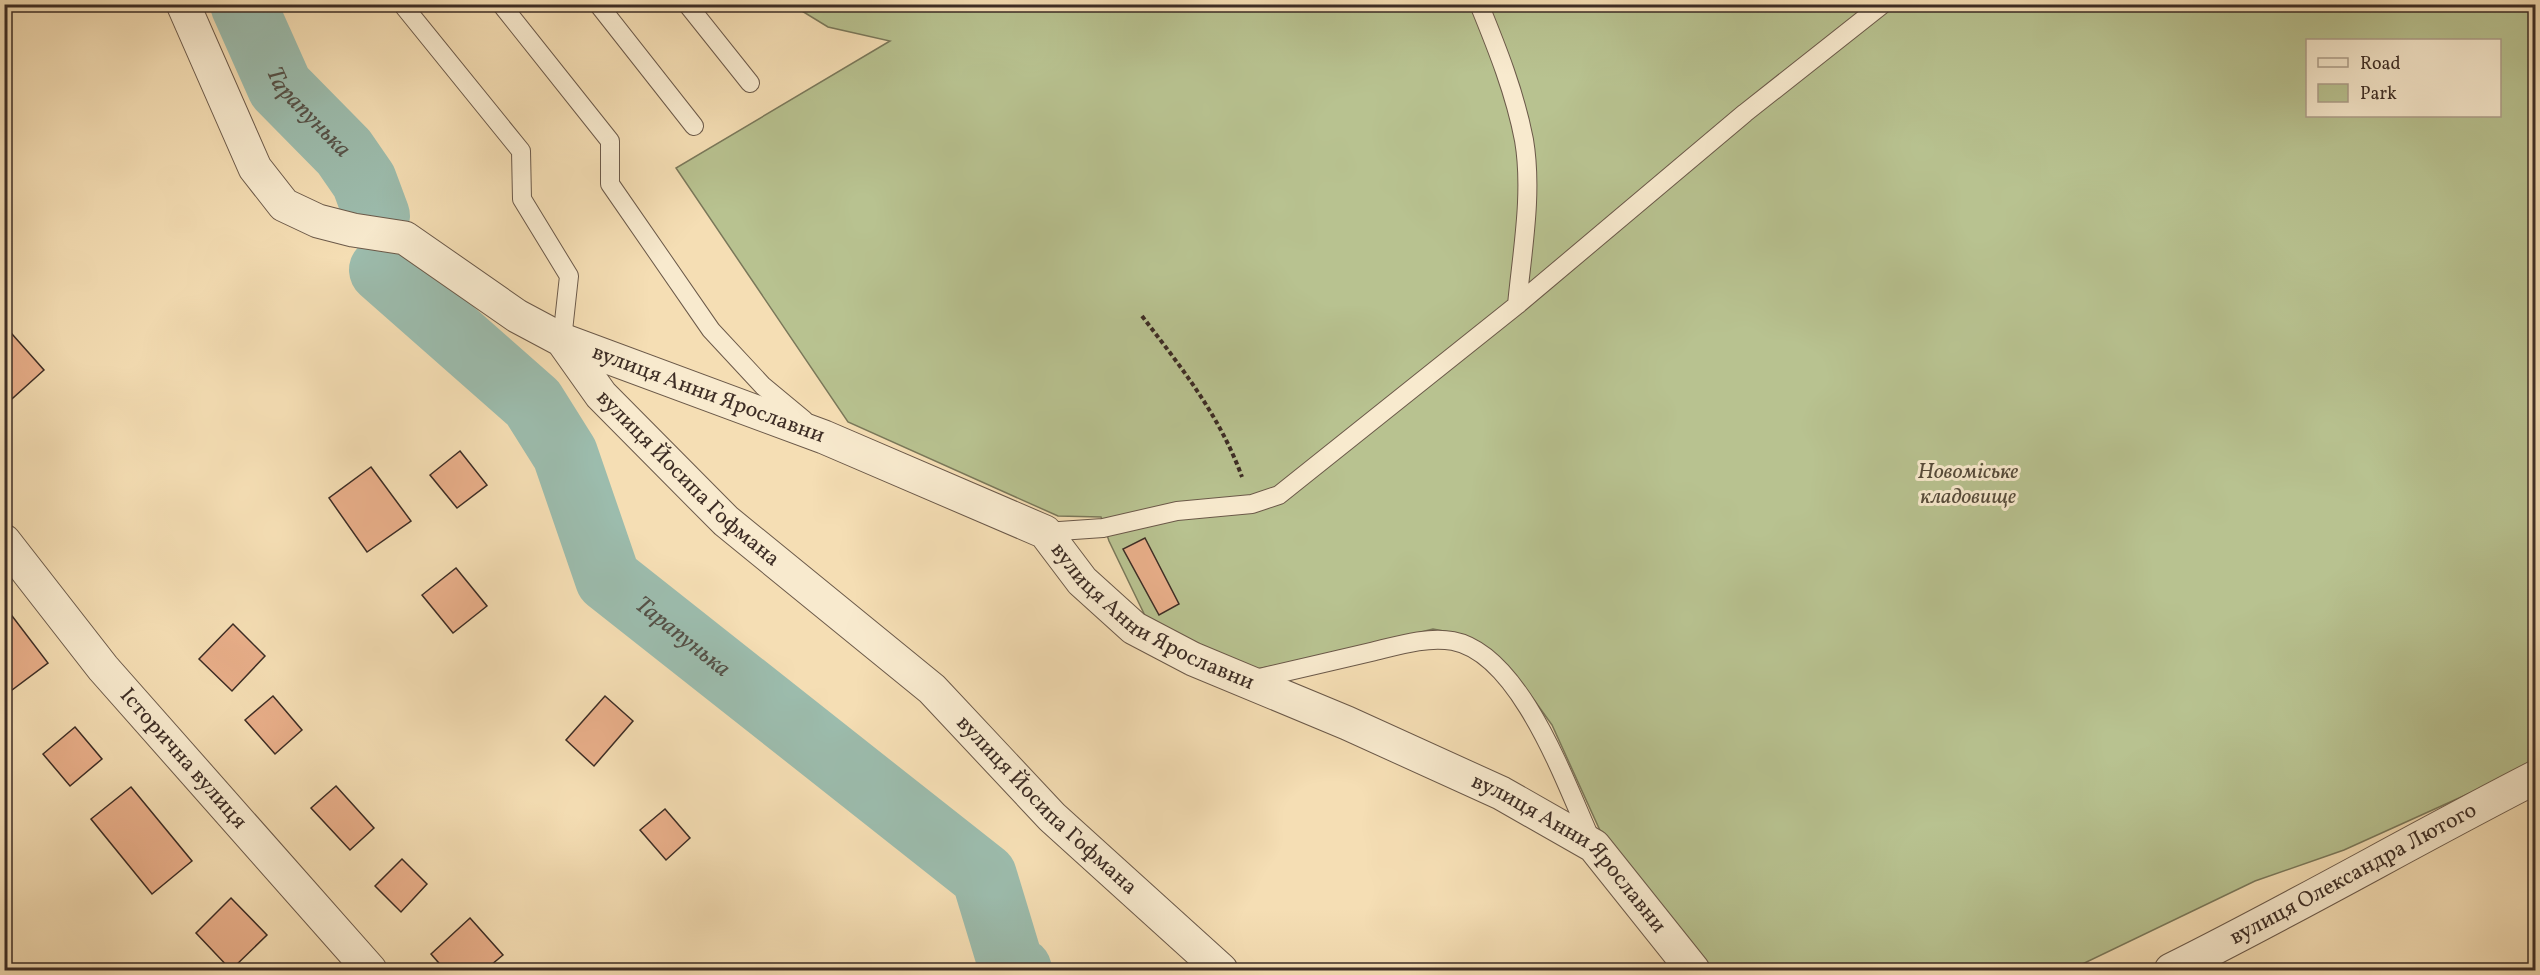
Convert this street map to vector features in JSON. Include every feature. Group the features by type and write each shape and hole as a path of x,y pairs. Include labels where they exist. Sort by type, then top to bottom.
{"street":[{"name":"вулиця Йосипа Гофмана","path":"183,4 255,168 284,205 318,221 353,230 405,238 517,316 562,340 601,395 726,521 932,689 1052,817 1221,970"},
{"name":"вулиця Анни Ярославни","path":"562,340 824,437 1046,532 1082,581 1134,628 1193,659 1249,681 1501,793 1594,846 1693,970"},
{"name":"Історична вулиця","path":"4,542 103,668 370,970"},
{"name":"вулиця Олександра Лютого","path":"2171,970 2240,936 2535,777"}],"lane":[{"path":"402,4 521,151 522,199 569,276 562,340"},
{"path":"501,4 610,141 610,184 711,330 763,386 824,437"},
{"path":"598,4 694,126"},
{"path":"687,4 750,83"},
{"path":"1479,4 1515,101 1524,142 1527,189 1517,305"},
{"path":"1046,532 1103,528 1177,512 1252,504 1279,495 1517,305 1745,113 1883,4"},
{"path":"1249,681 1404,645 1441,640 1469,646 1499,669 1531,712 1594,846"}],"path":[{"path":"1142,316 1201,394 1232,449 1252,504"}],"green space":[{"name":"Новоміське кладовище","path":"792,5 2535,5 2535,759 2521,770 2344,850 2255,881 2070,970 1707,970 1608,848 1552,725 1524,686 1492,652 1465,635 1433,629 1332,654 1252,670 1149,624 1109,541 1101,517 1058,516 848,422 676,168 890,41 828,27"}],"building":[{"path":"12,334 44,370 4,406 4,340"},
{"path":"460,451 487,485 457,508 430,475"},
{"path":"371,467 411,521 367,552 329,498"},
{"path":"1145,538 1179,604 1159,615 1123,549"},
{"path":"456,568 487,606 453,633 422,595"},
{"path":"6,608 48,663 8,693 4,689 4,609"},
{"path":"233,624 265,656 232,691 199,659"},
{"path":"273,696 302,730 275,754 245,720"},
{"path":"605,696 633,721 594,766 566,740"},
{"path":"75,727 102,759 70,786 43,754"},
{"path":"336,786 374,828 350,850 311,808"},
{"path":"131,787 192,861 152,894 91,819"},
{"path":"665,809 690,838 666,860 640,830"},
{"path":"402,859 427,884 401,912 375,886"},
{"path":"231,898 267,935 231,970 196,933"},
{"path":"470,918 503,955 485,970 445,970 431,954"}],"waterway":[{"name":"Тарапунька","path":"243,4 280,87 344,152 364,181 377,216"},
{"name":"Тарапунька","path":"382,270 533,403 565,454 608,579 984,876 1011,965 1019,970"}]}
